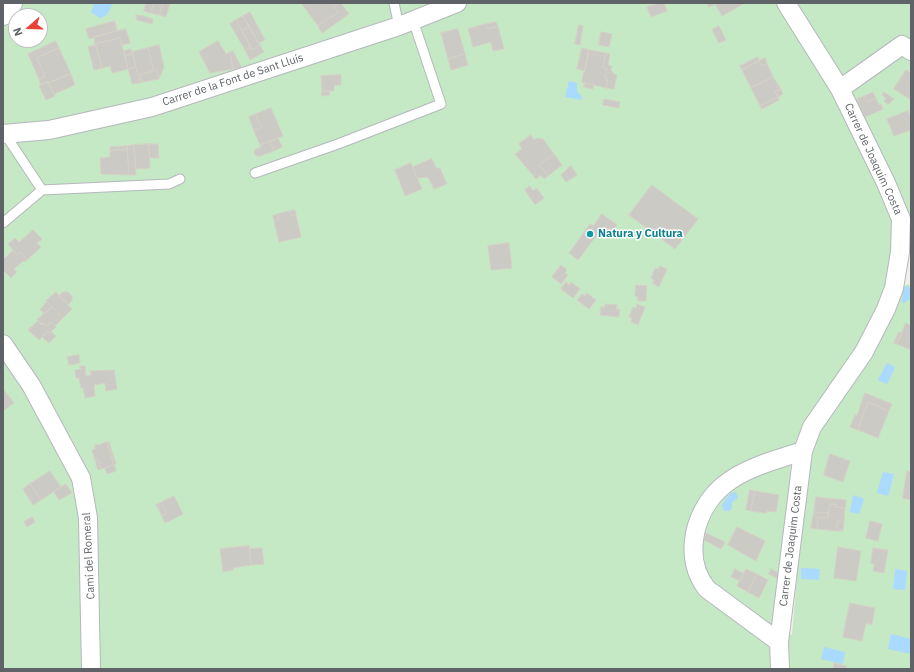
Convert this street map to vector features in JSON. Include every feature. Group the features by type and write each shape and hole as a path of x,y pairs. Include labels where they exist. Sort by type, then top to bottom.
{"street":[{"path":"3,14 11,3"},
{"name":"Carrer de la Font de Sant Lluís","path":"4,133 49,130 152,106 406,23 457,3"},
{"name":"Carrer de Joaquim Costa","path":"780,669 779,642 803,451 812,427 864,352 886,309 906,259 901,219 886,183 840,90 786,3"},
{"path":"840,90 902,45 911,51"},
{"name":"Camí del Romeral","path":"3,344 31,386 81,478 88,518 91,669"},
{"path":"779,642 707,589 700,580 696,570 693,554 693,539 708,502 725,484 764,464 803,451"}],"lane":[{"path":"255,173 345,142 440,104 406,23 394,3"},
{"path":"4,133 42,190"},
{"path":"3,223 42,190 169,184 180,179"}],"green space":[{"path":"3,3 911,3 911,240 901,287 908,284 911,286 911,669 3,669","holes":["791,461 805,478 792,635 778,630"]}],"water":[{"path":"94,3 113,3 107,15 100,18 91,12"},
{"path":"569,81 577,83 577,91 582,97 581,100 565,97"},
{"path":"906,286 911,288 911,299 903,303 901,302 904,287"},
{"path":"887,363 895,367 887,384 878,380"},
{"path":"883,472 894,474 888,496 877,493"},
{"path":"736,492 738,498 732,502 732,508 729,511 724,511 722,505 729,495"},
{"path":"853,495 864,499 859,514 850,512"},
{"path":"801,568 820,569 819,580 801,579"},
{"path":"895,569 907,571 905,590 893,589"},
{"path":"891,634 911,639 911,654 888,649"},
{"path":"824,647 845,652 843,664 821,659"}],"building":[{"path":"146,3 154,3 151,13 144,11"},
{"path":"154,3 163,3 160,15 151,13"},
{"path":"163,3 170,3 166,17 160,15"},
{"path":"332,3 341,3 349,14 322,33 318,26 338,12"},
{"path":"332,3 338,12 318,26 302,4"},
{"path":"664,3 667,11 651,17 647,7"},
{"path":"707,3 743,4 722,16 715,4 709,7"},
{"path":"250,12 265,40 258,43 243,16"},
{"path":"136,15 153,19 152,24 137,20"},
{"path":"243,16 250,27 242,31 236,20"},
{"path":"236,20 251,47 245,50 230,24"},
{"path":"115,21 117,31 89,39 86,29"},
{"path":"496,22 498,26 487,29 486,24"},
{"path":"486,24 487,29 498,26 504,49 493,51 491,42 473,47 468,29"},
{"path":"579,25 583,26 580,45 575,44"},
{"path":"719,26 726,40 719,43 712,30"},
{"path":"250,27 260,45 252,50 242,31"},
{"path":"126,29 130,43 122,45 120,38 95,44 94,37"},
{"path":"458,29 465,54 448,59 441,33"},
{"path":"601,32 612,34 609,47 599,45"},
{"path":"120,38 128,69 112,73 110,66 102,68 95,44"},
{"path":"56,41 59,48 37,58 45,77 39,79 28,54 41,48 48,48 48,45"},
{"path":"218,41 226,54 230,52 233,69 210,73 199,52"},
{"path":"96,45 102,68 94,70 88,47"},
{"path":"159,45 164,67 159,79 157,70 154,71 148,48"},
{"path":"260,45 264,52 250,60 245,50 250,47 252,50"},
{"path":"59,48 71,74 41,85 39,79 45,77 37,58"},
{"path":"148,48 154,71 140,75 142,82 140,83 132,52"},
{"path":"582,48 589,50 585,71 577,69"},
{"path":"131,49 133,54 125,56 124,51"},
{"path":"589,50 606,53 603,68 607,69 605,78 608,78 606,88 582,82"},
{"path":"233,51 242,68 233,69 230,52"},
{"path":"606,53 610,54 608,65 612,66 611,70 617,75 614,89 606,88 608,78 605,78 607,69 603,68"},
{"path":"133,54 136,67 128,69 125,56"},
{"path":"465,54 468,65 451,70 448,59"},
{"path":"758,57 759,61 742,70 740,66"},
{"path":"765,58 767,63 762,66 759,61"},
{"path":"759,61 762,66 767,63 773,77 751,88 742,70"},
{"path":"136,67 140,83 132,84 128,69"},
{"path":"157,70 159,79 142,82 140,75"},
{"path":"906,70 911,73 911,100 894,89"},
{"path":"71,74 75,85 54,94 49,83"},
{"path":"341,75 341,85 334,85 334,91 322,91 321,76"},
{"path":"773,77 781,89 775,92 778,97 760,106 751,88"},
{"path":"48,82 55,96 46,100 39,86"},
{"path":"585,83 594,85 593,89 584,87"},
{"path":"781,89 783,94 778,97 775,92"},
{"path":"322,91 329,91 330,95 322,96"},
{"path":"873,92 876,98 868,102 865,96"},
{"path":"884,92 894,99 888,105 884,101 886,98 882,95"},
{"path":"865,96 868,102 876,98 879,105 881,104 883,109 865,117 857,99"},
{"path":"778,97 779,100 762,109 760,106"},
{"path":"604,99 620,102 619,108 603,105"},
{"path":"271,108 283,136 260,145 254,131 261,128 256,114"},
{"path":"908,111 911,118 911,130 894,136 887,119"},
{"path":"256,114 261,128 254,131 249,117"},
{"path":"531,135 534,140 537,138 543,139 554,154 539,165 548,176 544,179 541,175 536,179 515,154 522,149 519,144"},
{"path":"278,138 282,147 274,151 270,142"},
{"path":"270,141 274,151 256,156 254,152 256,149 261,147 260,145"},
{"path":"149,144 158,144 159,158 150,158"},
{"path":"149,144 150,168 136,169 134,145"},
{"path":"134,145 136,175 129,175 127,146"},
{"path":"127,146 127,149 110,151 110,147"},
{"path":"127,149 129,175 101,174 100,158 110,157 110,151"},
{"path":"554,154 562,165 548,176 539,165"},
{"path":"432,159 436,168 440,168 447,184 434,189 428,177 417,178 413,167"},
{"path":"411,163 422,189 405,196 395,170"},
{"path":"571,166 577,175 566,182 561,175"},
{"path":"652,185 698,219 675,249 629,215"},
{"path":"530,186 533,191 537,188 544,198 535,205 525,190"},
{"path":"295,210 296,215 291,216 290,211"},
{"path":"290,211 291,216 296,215 301,237 279,242 274,221 279,219 278,214"},
{"path":"278,214 279,219 274,221 273,216"},
{"name":"Natura y Cultura","path":"602,214 617,225 608,238 600,231 578,260 569,253 590,224 593,226"},
{"path":"33,230 42,239 37,243 41,247 27,260 20,252 17,255 8,244 15,238 19,242"},
{"path":"509,243 512,268 491,270 488,246"},
{"path":"13,250 17,255 20,252 27,260 24,262 23,261 14,269 17,272 11,278 3,270 3,257 5,258"},
{"path":"561,265 567,270 565,273 568,275 561,284 552,277"},
{"path":"660,266 667,269 659,287 652,283 654,280 651,278 655,268 658,269"},
{"path":"566,282 569,285 571,282 580,289 573,298 561,289"},
{"path":"636,285 647,286 646,301 638,301 638,297 635,296"},
{"path":"56,292 72,309 63,318 46,301"},
{"path":"63,292 68,292 72,296 72,301 68,305 59,296"},
{"path":"587,293 596,300 589,309 577,300 582,294 585,296"},
{"path":"47,302 52,307 45,314 40,310"},
{"path":"605,304 617,305 616,309 620,309 619,317 600,315 601,307 605,307"},
{"path":"637,304 645,307 638,325 631,322 632,318 629,317 633,307 636,308"},
{"path":"52,307 63,318 55,326 51,322 47,326 43,323 42,325 37,320"},
{"path":"38,321 47,326 51,322 56,327 50,333 48,331 39,340 28,330"},
{"path":"906,323 911,326 911,350 897,344"},
{"path":"48,331 50,333 51,331 56,336 49,343 42,337"},
{"path":"899,332 902,333 897,344 894,343"},
{"path":"79,355 80,363 69,365 67,357"},
{"path":"80,366 85,366 86,376 91,375 90,371 114,370 117,389 106,391 105,383 94,385 95,396 85,398 79,378 76,378 75,370 81,369"},
{"path":"5,391 14,403 3,411 3,392"},
{"path":"865,393 892,404 889,411 868,402 858,430 850,427 855,415 857,415"},
{"path":"868,402 889,411 878,438 858,430"},
{"path":"107,442 109,442 116,464 114,465"},
{"path":"107,442 114,465 101,469 98,459 95,460 92,450 95,449 95,444 98,445"},
{"path":"830,454 850,461 843,482 824,475"},
{"path":"98,459 101,469 98,470 95,460"},
{"path":"114,465 116,471 107,474 105,468"},
{"path":"50,471 61,487 41,500 30,484"},
{"path":"907,471 911,472 911,500 903,498"},
{"path":"30,484 41,500 33,505 23,489"},
{"path":"66,484 72,493 59,500 54,492"},
{"path":"750,490 755,491 751,511 746,510"},
{"path":"755,491 779,495 776,512 767,511 766,513 751,511"},
{"path":"174,496 183,514 165,523 162,516 167,513 163,505 158,508 156,505"},
{"path":"816,497 846,500 845,508 835,507 835,504 830,504 829,513 814,512"},
{"path":"830,504 835,504 835,507 845,508 844,522 838,521 837,531 817,529 818,517 828,518"},
{"path":"163,505 167,513 162,516 158,508"},
{"path":"814,512 828,513 828,518 818,517 817,529 811,528"},
{"path":"32,517 35,522 27,527 24,522"},
{"path":"838,521 844,522 843,531 837,531"},
{"path":"870,521 882,524 878,541 866,538"},
{"path":"737,527 765,541 756,561 728,545"},
{"path":"706,533 725,542 721,549 704,540"},
{"path":"249,546 251,565 233,568 233,570 223,572 220,549"},
{"path":"838,547 861,551 856,581 834,578"},
{"path":"262,548 264,564 251,565 249,549"},
{"path":"873,548 888,550 884,573 873,571 874,564 871,563"},
{"path":"735,569 744,574 740,581 731,577"},
{"path":"746,569 757,574 748,592 737,586"},
{"path":"771,569 782,575 782,581 769,574"},
{"path":"757,574 768,580 759,598 748,592"},
{"path":"850,603 875,608 872,625 866,623 862,641 843,637"},
{"path":"834,663 847,666 846,669 833,669"}],"place":[{"name":"Natura y Cultura","path":"590,234"}]}
